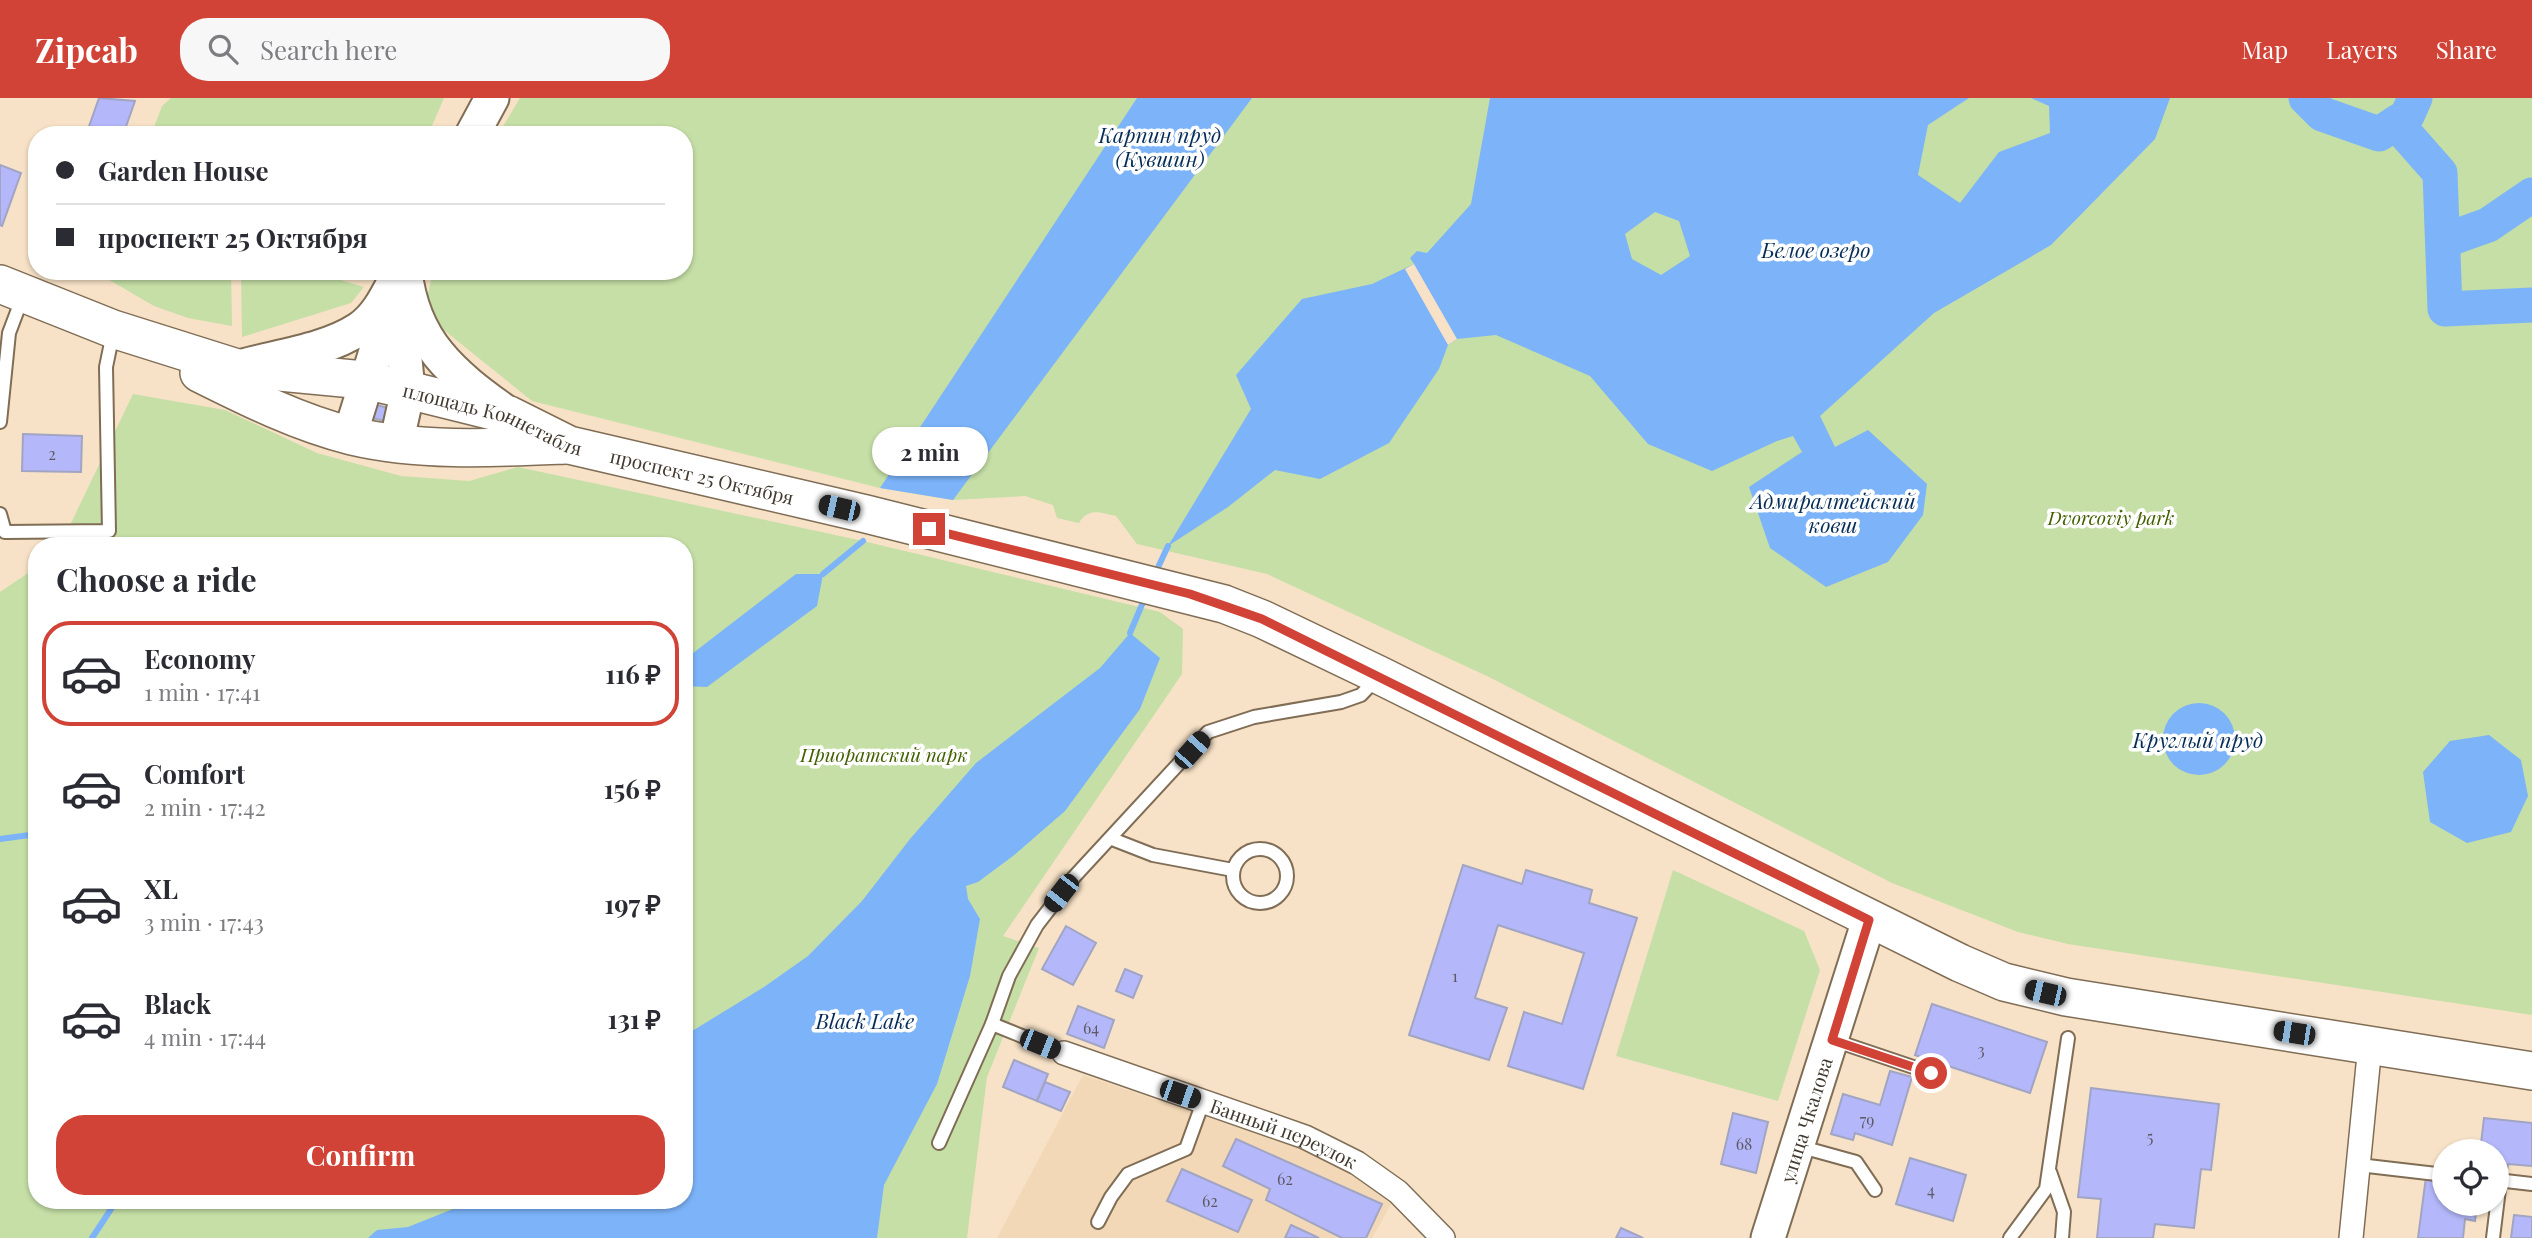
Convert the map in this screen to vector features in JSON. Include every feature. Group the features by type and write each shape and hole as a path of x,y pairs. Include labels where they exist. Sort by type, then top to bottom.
{"main road":[{"path":"477,126 492,98"},
{"path":"237,368 338,340 360,328 379,309 397,280"},
{"path":"350,435 364,380 400,280"},
{"path":"396,444 408,390 403,339 403,280"},
{"path":"405,280 418,327 443,360 469,386 509,415"},
{"path":"12,288 113,329"},
{"name":"площадь Коннетабля","path":"113,329 237,368 364,380 509,415 569,445"},
{"name":"площадь Коннетабля","path":"113,329 232,390 350,435 396,444 501,448 569,445"},
{"name":"проспект 25 Октября","path":"569,445 1118,575 1224,604 1380,675 1869,920 1977,971 2025,988 2532,1071"},
{"name":"улица Чкалова","path":"1768,1238 1869,920"}],"street":[{"path":"2351,1238 2371,1045"},
{"name":"Банный переулок","path":"1064,1053 1305,1137 1357,1163 1398,1192 1443,1238"}],"lane":[{"path":"0,422 12,288"},
{"path":"0,514 5,532 109,531 106,367 113,329"},
{"path":"939,1143 992,1024 1009,976 1037,925 1074,877 1112,839 1208,732 1254,717 1341,702 1361,695 1380,675"},
{"path":"1112,839 1153,855 1233,870"},
{"path":"1254,849 1269,850 1282,860 1287,874 1284,890 1273,900 1257,904 1243,898 1234,886 1233,870 1240,857 1254,849"},
{"path":"992,1024 1064,1053"},
{"path":"2010,1238 2046,1189 2068,1038"},
{"path":"1832,1040 1931,1073"},
{"path":"1098,1222 1111,1197 1128,1174 1186,1149 1203,1102"},
{"path":"1797,1146 1856,1162 1875,1190"},
{"path":"2359,1165 2432,1173"},
{"path":"2050,1171 2064,1212 2062,1238"},
{"path":"2509,1182 2532,1184"},
{"path":"2493,1238 2495,1216"}],"shaded area":[{"path":"1083,1075 1293,1146 1398,1192 1372,1238 997,1238"}],"green space":[{"path":"171,98 444,98 432,126 154,126 162,106"},
{"name":"Dvorcoviy park","path":"520,98 2532,98 2532,1015 2068,944 2018,932 1892,883 1489,677 1267,574 1137,544 1116,516 1091,513 1079,523 1057,518 1053,505 1025,496 953,500 880,488 532,401 429,318 426,302 431,280 693,280 693,126 503,126"},
{"path":"109,280 231,280 232,326 188,318 154,306"},
{"path":"241,280 340,280 364,287 351,303 242,337"},
{"name":"Приоратский парк","path":"133,394 225,410 317,453 401,476 469,481 518,467 863,541 1160,612 1183,629 1182,674 1003,936 1039,948 987,1077 967,1238 0,1238 0,592 28,573 28,1209 693,1209 693,537 64,537"},
{"path":"1673,870 1804,931 1820,970 1778,1101 1616,1056"}],"water":[{"name":"Карпин пруд (Кувшин)","path":"1137,98 1252,98 953,500 880,488"},
{"name":"Белое озеро","path":"1490,98 1969,98 1928,125 1918,175 1960,203 1999,152 2050,133 2049,106 2031,98 2170,98 2155,139 2051,245 1934,313 1820,416 1835,447 1868,430 1927,484 1923,515 1888,562 1826,587 1770,548 1749,487 1802,452 1793,436 1712,471 1648,444 1590,376 1496,335 1457,339 1448,345 1439,369 1389,443 1320,479 1275,470 1228,507 1168,546 1251,409 1236,375 1302,299 1372,284 1414,264 1410,258 1417,251 1427,253 1471,204","holes":["1655,212 1679,221 1690,256 1661,275 1632,259 1625,234"]},
{"path":"796,574 823,574 817,606 707,687 693,686 693,653"},
{"name":"Black Lake","path":"1130,633 1160,658 1140,709 1065,811 1013,856 978,882 966,886 968,899 980,919 970,976 937,1084 884,1185 877,1238 368,1238 377,1230 408,1227 453,1209 693,1209 693,1030 808,956 862,901 910,839 976,763 1100,668"},
{"name":"Круглый пруд","path":"2199,703 2219,709 2229,719 2235,739 2229,759 2219,769 2199,775 2179,769 2169,759 2163,739 2169,719 2179,709"},
{"path":"2489,735 2521,760 2528,796 2511,832 2467,843 2430,822 2423,772 2450,741"}],"pier":[{"path":"1414,264 1457,339 1448,345 1405,269"}],"building":[{"path":"99,98 135,101 126,126 89,126"},
{"path":"0,165 21,173 2,226 0,225"},
{"path":"373,404 388,408 384,421 369,417"},
{"path":"23,434 82,436 81,472 22,471"},
{"path":"1463,865 1522,884 1526,870 1592,890 1589,903 1637,918 1583,1089 1508,1066 1524,1012 1562,1024 1584,953 1498,925 1475,998 1507,1008 1489,1060 1409,1035"},
{"path":"1066,926 1096,943 1073,985 1042,969"},
{"path":"1125,969 1142,976 1133,998 1116,991"},
{"path":"1932,1004 2047,1042 2030,1093 1915,1055"},
{"path":"1078,1006 1114,1020 1104,1048 1067,1034"},
{"path":"1014,1060 1048,1074 1037,1101 1003,1087"},
{"path":"1890,1071 1912,1077 1892,1145 1855,1133 1853,1140 1831,1134 1843,1094 1880,1105"},
{"path":"1045,1082 1070,1092 1061,1111 1037,1101"},
{"path":"2091,1088 2219,1104 2211,1170 2201,1169 2194,1228 2155,1224 2153,1238 2097,1238 2101,1199 2078,1197"},
{"path":"1733,1113 1768,1122 1756,1173 1721,1164"},
{"path":"2484,1118 2532,1123 2532,1166 2509,1164 2509,1139 2482,1139"},
{"path":"1236,1139 1382,1204 1366,1238 1342,1238 1266,1200 1270,1189 1223,1166"},
{"path":"1910,1158 1966,1175 1953,1221 1896,1204"},
{"path":"1182,1169 1252,1200 1238,1232 1167,1201"},
{"path":"2426,1177 2432,1178 2432,1216 2476,1216 2475,1221 2465,1219 2463,1238 2418,1238"},
{"path":"2514,1215 2532,1217 2532,1238 2511,1238"},
{"path":"1291,1225 1319,1238 1285,1238"},
{"path":"1621,1228 1643,1238 1616,1238"}],"waterway":[{"path":"2306,98 2322,114 2379,134 2407,116 2415,98"},
{"path":"2396,123 2440,173 2445,309 2532,305"},
{"path":"2443,241 2488,225 2532,195"},
{"path":"823,574 863,541"},
{"path":"1154,576 1168,546"},
{"path":"1130,633 1146,595"},
{"path":"0,839 28,835"},
{"path":"92,1238 111,1209"}],"route":[{"path":"929,529 1190,594 1262,619 1380,675 1869,920 1832,1040 1931,1073"}],"water label":[{"name":"Адмиралтейский ковш","path":"1833,512"}]}
